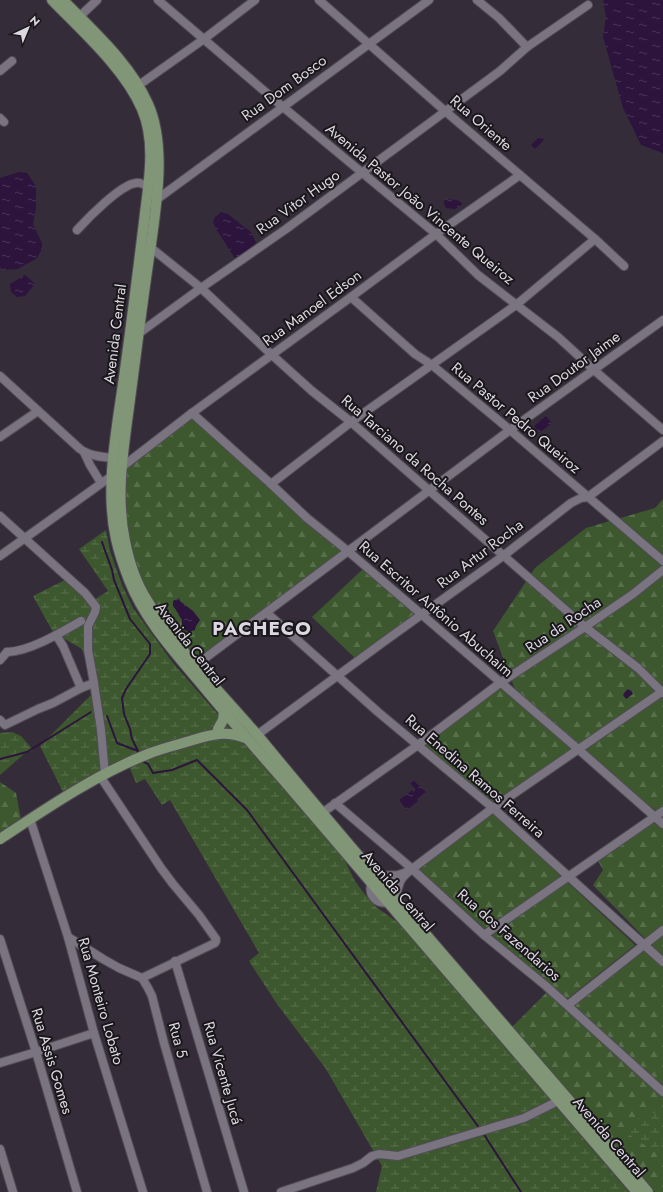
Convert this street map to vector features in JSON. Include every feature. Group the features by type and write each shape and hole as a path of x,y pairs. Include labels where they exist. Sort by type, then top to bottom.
{"main road":[{"name":"Avenida Central","path":"52,0 124,78 143,111 150,147 148,186 114,458 112,503 116,540 120,556 133,591 147,616 167,644 224,711 234,716"},
{"name":"Avenida Central","path":"63,0 119,59 139,85 148,104 155,125 159,153 156,200 122,467 120,512 125,542 136,577 146,599 234,716 370,869 376,882"},
{"path":"218,729 223,720 224,711"},
{"path":"209,735 234,716"},
{"path":"0,839 102,775 150,753 209,735 230,733 253,738"},
{"name":"Avenida Central","path":"253,738 346,854 376,882 390,898 558,1101 637,1192"},
{"path":"390,898 394,916 410,922"},
{"name":"Avenida Central","path":"410,922 648,1192"}],"street":[{"path":"79,17 97,0"},
{"name":"Avenida Pastor João Vincente Queiroz","path":"158,0 361,173 436,234 478,275 558,337 663,430"},
{"path":"139,85 204,39 255,0"},
{"name":"Rua Oriente","path":"319,0 595,239 624,266"},
{"name":"Rua Dom Bosco","path":"156,200 429,0"},
{"path":"477,0 499,18 528,47"},
{"name":"Rua Vitor Hugo","path":"138,334 286,229 500,71 528,47 588,5"},
{"path":"0,70 12,61"},
{"name":"Rua Manoel Edson","path":"122,467 192,413 436,234 520,175"},
{"path":"77,230 102,204 132,183 138,182 148,186"},
{"path":"271,484 351,422 516,305 595,239"},
{"name":"Rua Tarciano da Rocha Pontes","path":"150,246 201,288 312,391 351,422 586,627 638,668 663,692"},
{"name":"Rua Pastor Pedro Queiroz","path":"351,297 415,354 432,365 510,430 663,561"},
{"name":"Rua Doutor Jaime","path":"196,665 349,552 510,430 663,320"},
{"path":"0,376 84,452 99,457 114,458"},
{"path":"0,437 38,411"},
{"name":"Rua Escritor Antônio Abuchaim","path":"192,413 307,518 349,552 663,824"},
{"name":"Rua Artur Rocha","path":"253,738 503,556 570,503 581,498 588,497 663,441"},
{"path":"84,452 101,483"},
{"path":"0,556 113,475"},
{"path":"0,516 85,593 96,607 88,626 88,650 101,730 102,775 161,868 199,915 216,941 215,943 142,978 109,962 68,936"},
{"name":"Rua da Rocha","path":"322,814 335,803 418,745 500,683 586,627 633,594 663,570"},
{"name":"Rua Enedina Ramos Ferreira","path":"267,613 378,712 493,808 663,962"},
{"path":"0,646 7,652 32,647 81,622"},
{"path":"56,635 63,646 81,688"},
{"path":"0,660 7,652"},
{"path":"0,720 5,725 94,683"},
{"path":"390,898 403,877 412,869 493,808 663,692"},
{"name":"Rua dos Fazendarios","path":"335,803 412,869 484,935 568,1005 663,1092"},
{"path":"484,935 663,811"},
{"name":"Rua Monteiro Lobato","path":"30,819 68,936 94,1033 143,1192"},
{"path":"376,882 402,874 412,869"},
{"path":"376,882 390,878 395,883 390,898"},
{"path":"568,1005 663,930"},
{"name":"Rua Assis Gomes","path":"0,939 36,1052 77,1192"},
{"name":"Rua Vicente Jucá","path":"175,961 244,1192"},
{"name":"Rua 5","path":"142,978 152,996 206,1192"},
{"path":"0,1063 94,1033"},
{"path":"280,1192 353,1168 372,1156 379,1154 398,1156 524,1118 558,1101"},
{"path":"0,1149 13,1192"}],"green space":[{"path":"193,416 346,550 198,658 192,654 166,621 141,579 132,553 124,519 126,467"},
{"path":"663,499 663,957 593,885 603,870 595,855 657,811 637,798 609,770 571,751 493,805 424,745 501,686 518,697 493,631 535,568 586,528 655,508"},
{"path":"106,530 110,551 122,585 133,608 173,663 343,857 355,881 363,892 376,907 397,922 407,933 629,1192 376,1192 382,1166 326,1069 277,1004 249,961 259,953 170,800 162,805 145,779 136,783 126,759 112,764 64,794 40,746 97,689 92,681 82,649 53,632 33,596 65,580 89,603 108,591 79,549"},
{"path":"364,568 414,614 356,659 312,617"},
{"path":"12,732 21,736 33,750 24,754 0,775 0,733"},
{"path":"0,782 16,793 21,819 0,833"},
{"path":"492,812 635,945 561,1004 663,1095 663,1192 655,1192 512,1027 551,988 419,870"},
{"path":"643,948 663,962 663,1088 573,1006"},
{"path":"649,1112 659,1114 662,1140 655,1152 628,1134 640,1115"}],"water":[{"path":"603,0 663,0 663,154 641,145 623,108 603,37 606,17"},
{"path":"540,136 544,140 535,149 531,145"},
{"path":"19,172 27,173 36,186 36,208 33,224 42,243 42,249 37,258 18,269 3,270 0,267 0,178"},
{"path":"446,199 457,200 462,203 461,206 455,209 446,208 444,201"},
{"path":"221,212 228,214 252,233 256,243 236,260 213,222 215,217"},
{"path":"25,275 35,284 25,296 17,297 11,292 10,284"},
{"path":"546,416 552,423 539,433 534,426"},
{"path":"179,598 180,601 193,611 200,620 195,630 188,632 182,627 182,620 173,606 173,601"},
{"path":"627,689 631,690 633,694 626,699 623,695"},
{"path":"413,780 426,792 407,810 399,800 412,790 413,792 416,790 410,783"}],"waterway":[{"path":"102,542 114,580 130,619 150,644 150,654 126,689 122,698 124,714 132,739 138,751"},
{"path":"0,759 27,752 91,712"},
{"path":"107,716 117,743 138,751"},
{"path":"142,761 148,764 153,773 172,770 197,760 247,810 480,1129"},
{"path":"483,1133 521,1192"}],"district":[{"name":"PACHECO","path":"262,628"}]}
